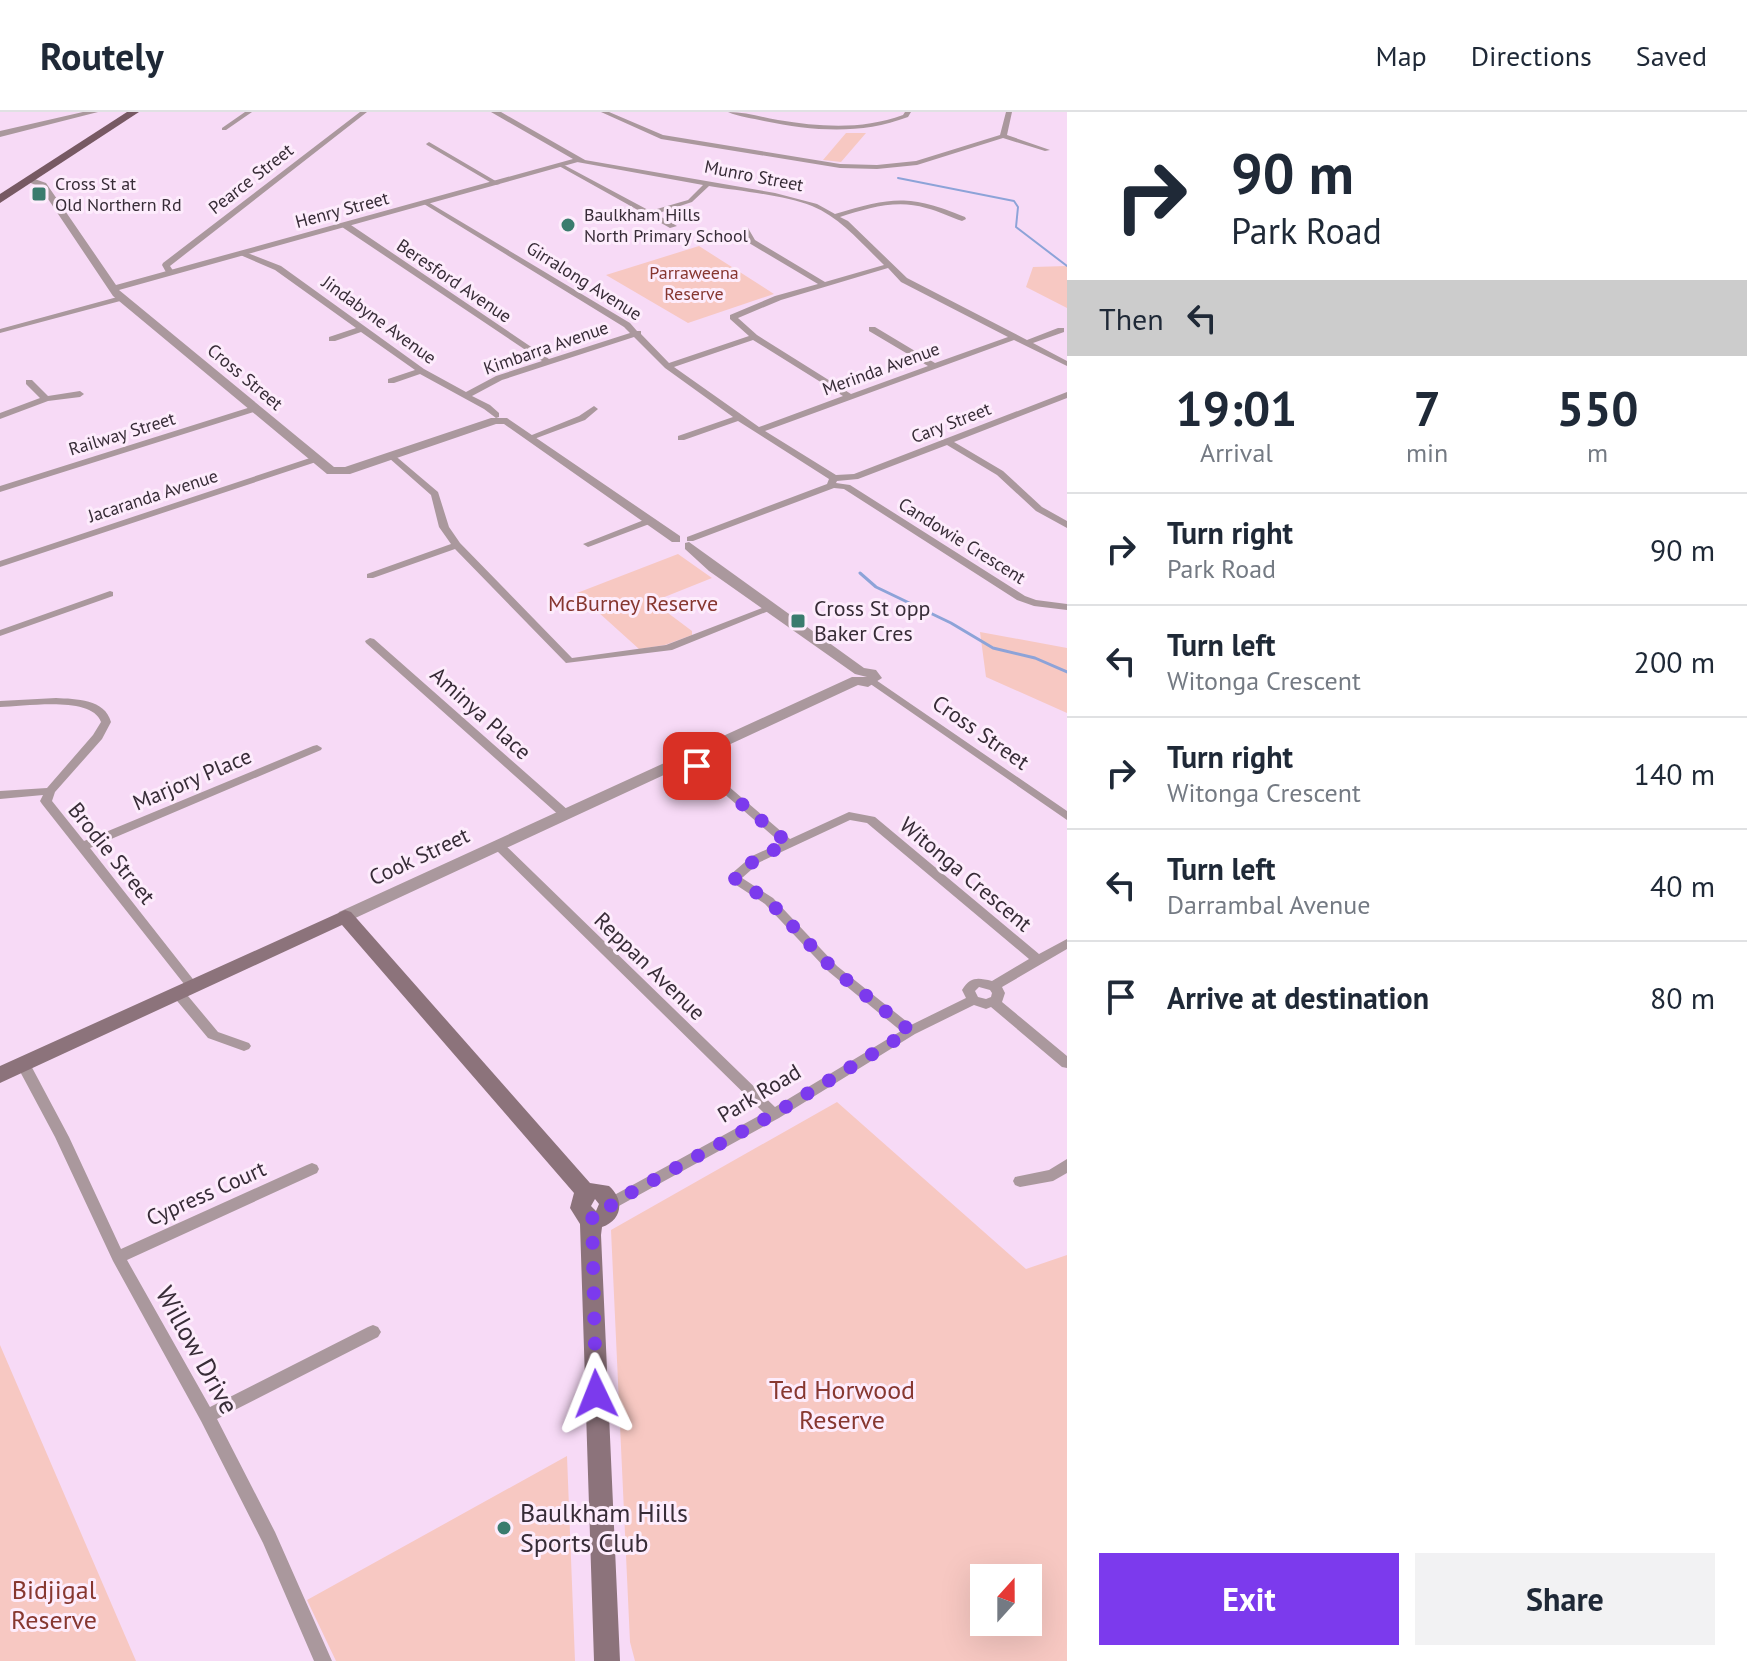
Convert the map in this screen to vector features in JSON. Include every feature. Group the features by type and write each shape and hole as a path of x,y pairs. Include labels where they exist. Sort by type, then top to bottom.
{"main road":[{"path":"0,199 134,112"},
{"path":"345,916 587,1194 580,1201 580,1210 602,1211 590,1235 607,1661"},
{"name":"Cook Street","path":"0,1075 345,916"}],"street":[{"path":"0,134 94,112"},
{"path":"224,129 249,112"},
{"name":"Pearce Street","path":"170,272 166,265 364,112"},
{"path":"495,112 580,157 579,161"},
{"path":"604,112 661,137 840,166 877,167 917,163 1003,136 1047,150"},
{"path":"731,112 850,131 898,121 908,112"},
{"path":"1003,136 1009,112"},
{"path":"429,144 497,184"},
{"name":"Henry Street","path":"117,293 170,272 579,161"},
{"name":"Munro Street","path":"579,161 800,200 835,216 911,285 1067,364"},
{"path":"562,166 673,226"},
{"name":"Cross Street","path":"29,180 42,184 117,293 329,469 340,472 499,419 531,437 649,521 685,541 708,563 863,677 1067,816"},
{"path":"651,213 690,201 707,184"},
{"path":"835,216 889,200 903,199 923,203 962,219"},
{"name":"Girralong Avenue","path":"426,203 638,333 668,366 834,482"},
{"name":"Beresford Avenue","path":"345,225 547,361"},
{"path":"745,230 752,241 823,284"},
{"name":"Jindabyne Avenue","path":"242,254 278,268 421,371 499,419"},
{"path":"850,397 754,337 733,319 734,315 823,284 888,266"},
{"path":"0,331 117,293"},
{"path":"332,339 361,329"},
{"path":"872,329 934,366"},
{"path":"1027,343 1061,330"},
{"name":"Kimbarra Avenue","path":"465,396 499,378 638,333"},
{"path":"668,366 754,337"},
{"name":"Merinda Avenue","path":"759,430 1014,337"},
{"path":"391,381 421,371"},
{"path":"29,382 46,399"},
{"path":"0,416 46,399 80,394"},
{"name":"Cary Street","path":"847,483 1067,395"},
{"name":"Railway Street","path":"0,489 254,409"},
{"path":"531,437 582,418 594,409"},
{"path":"681,438 739,418"},
{"path":"947,441 1000,473 1039,509 1067,525"},
{"path":"392,456 435,494 444,527 457,545 570,661 668,648 771,608"},
{"name":"Jacaranda Avenue","path":"0,564 316,459"},
{"path":"685,541 834,482 847,483"},
{"name":"Candowie Crescent","path":"847,483 1021,598 1034,603 1067,607"},
{"path":"588,544 649,521"},
{"path":"370,576 457,545"},
{"path":"0,633 110,594"},
{"name":"Aminya Place","path":"370,641 565,814"},
{"name":"Cook Street","path":"345,916 863,677"},
{"name":"Brodie Street","path":"0,704 75,702 100,709 106,722 98,737 50,791 46,801 84,846 213,1035 244,1046"},
{"name":"Marjory Place","path":"84,846 317,748"},
{"path":"689,758 788,843"},
{"path":"0,795 50,791"},
{"name":"Witonga Crescent","path":"910,1031 833,969 769,901 734,878 756,859 849,816 871,820 1038,960"},
{"name":"Reppan Avenue","path":"499,846 774,1114"},
{"path":"994,986 1067,943"},
{"path":"980,981 994,986 999,997 986,1004 973,1000 968,993 972,984 980,981"},
{"name":"Park Road","path":"602,1211 774,1114 910,1031 973,1000"},
{"path":"994,1002 1067,1063"},
{"name":"Willow Drive","path":"23,1064 62,1137 118,1257 207,1416 269,1538 323,1661"},
{"path":"1020,1181 1053,1175 1067,1165"},
{"name":"Cypress Court","path":"118,1257 312,1169"},
{"path":"207,1416 373,1332"}],"green space":[{"path":"846,133 866,133 841,162 823,160"},
{"name":"Parraweena Reserve","path":"699,246 774,294 688,323 606,275"},
{"path":"1067,266 1067,308 1026,287 1033,267"},
{"name":"McBurney Reserve","path":"678,554 712,578 662,598 664,610 692,631 692,635 665,645 639,649 577,593"},
{"path":"980,632 1067,648 1067,713 986,677"},
{"name":"Ted Horwood Reserve","path":"837,1102 1026,1269 1067,1255 1067,1661 635,1661 630,1642 611,1230"},
{"name":"Bidjigal Reserve","path":"0,1345 136,1661 0,1661"},
{"name":"Baulkham Hills Sports Club","path":"567,1456 575,1661 336,1661 307,1600"}],"waterway":[{"path":"898,178 1014,201 1018,207 1016,227 1067,266"},
{"path":"860,573 876,587 951,623 993,648 1035,658 1067,672"}],"place":[{"name":"Cross St at Old Northern Rd","path":"39,194"},
{"name":"Baulkham Hills North Primary School","path":"568,225"},
{"name":"Cross St opp Baker Cres","path":"798,621"},
{"name":"Baulkham Hills Sports Club","path":"504,1528"}],"route":[{"path":"596,1394 592,1218 607,1215 612,1203 627,1198 774,1114 910,1031 833,969 769,901 734,878 756,859 788,843 697,766"}]}
